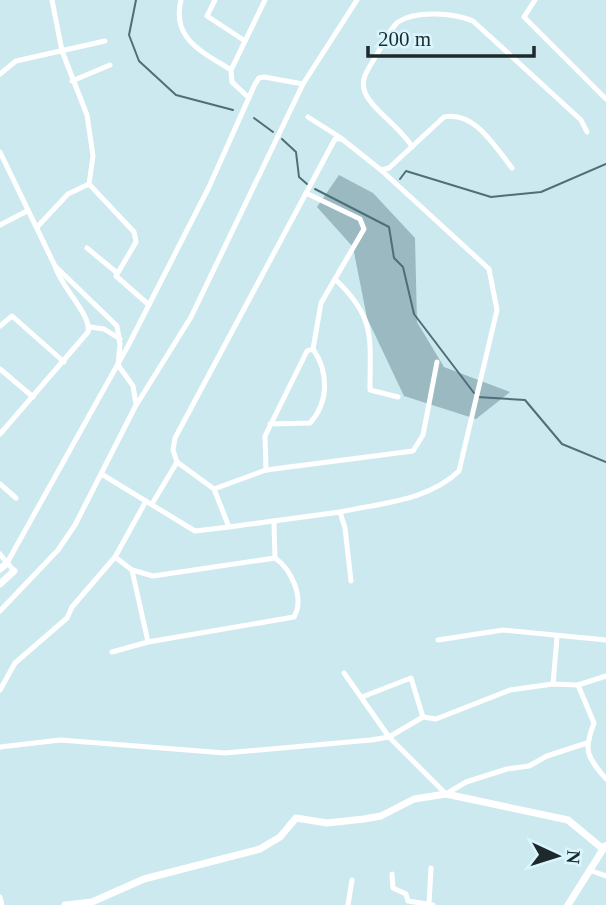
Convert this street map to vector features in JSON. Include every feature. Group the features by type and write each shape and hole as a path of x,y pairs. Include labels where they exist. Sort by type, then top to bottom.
{"street":[{"path":"52,0 62,51 87,115 93,156 89,184"},
{"path":"181,0 179,19 186,41 231,70"},
{"path":"215,0 207,16 245,41"},
{"path":"249,97 232,82 231,70 265,0"},
{"path":"0,611 58,550 103,475 135,407 191,317 303,84 357,0"},
{"path":"535,0 524,18 606,99"},
{"path":"412,147 406,135 366,95 363,85 366,73 397,22 415,16 460,15 473,21 581,120 587,132"},
{"path":"0,75 16,61 105,41"},
{"path":"72,81 110,65"},
{"path":"0,569 7,563 44,500 99,393 118,365 209,187 259,78 303,84"},
{"path":"381,170 389,168 444,117 454,115 467,119 479,128 512,168"},
{"path":"103,475 195,531 274,523 427,493 446,483 459,471 498,310 489,269 381,170 309,117"},
{"path":"229,527 214,489 177,462 173,450 175,438 335,139 342,139"},
{"path":"0,152 27,211 38,226 60,282 90,327"},
{"path":"38,226 68,194 89,184"},
{"path":"89,184 134,232 136,242 116,272"},
{"path":"270,424 310,423 318,414 325,397 325,382 320,359 313,349 321,303 364,229 360,219 306,193"},
{"path":"0,225 27,211"},
{"path":"87,248 149,305"},
{"path":"55,266 117,326 120,339 118,365 133,386 135,407"},
{"path":"335,279 358,301 367,318 370,390 398,397"},
{"path":"0,326 12,316 64,362"},
{"path":"90,327 104,328 120,339"},
{"path":"0,434 64,362 90,327"},
{"path":"266,470 265,436 307,351 313,349"},
{"path":"214,489 266,470 413,451 423,435 437,362"},
{"path":"0,369 33,397"},
{"path":"0,690 15,663 66,618 115,557 177,462"},
{"path":"0,484 16,498"},
{"path":"340,512 345,528 351,581"},
{"path":"274,523 275,558"},
{"path":"0,554 14,572 0,584"},
{"path":"112,652 148,642 294,617 299,608 298,593 285,564 275,558 153,576 132,570 115,557"},
{"path":"132,570 148,642"},
{"path":"438,639 503,630 606,640"},
{"path":"552,684 557,637"},
{"path":"344,673 389,737 446,794"},
{"path":"0,747 60,740 225,753 389,737 424,717 436,719 510,690 552,684 578,685 606,676"},
{"path":"362,697 411,678 424,717"},
{"path":"578,685 594,723 587,743 591,761 606,779"},
{"path":"446,794 466,782 507,769 529,766 547,756 587,743"},
{"path":"65,905 92,902 144,879 260,849 280,836 296,818 327,823 365,819 381,816 414,799 446,794 568,820 605,847 568,905"},
{"path":"392,874 393,888 406,894 408,901 431,905 431,868"},
{"path":"589,870 606,876"},
{"path":"348,905 352,880"},
{"path":"0,897 2,905"}],"shaded area":[{"path":"339,175 373,193 415,238 417,322 444,367 510,392 476,419 404,396 367,318 353,247 317,207"}],"waterway":[{"path":"136,0 129,35 139,61 176,95 233,110"},
{"path":"254,118 273,132"},
{"path":"282,139 296,152 299,177 307,184"},
{"path":"400,179 406,171 491,197 541,192 606,164"},
{"path":"315,189 389,227 394,258 403,267 414,314 474,393"},
{"path":"477,397 525,400 562,444 606,462"}]}
